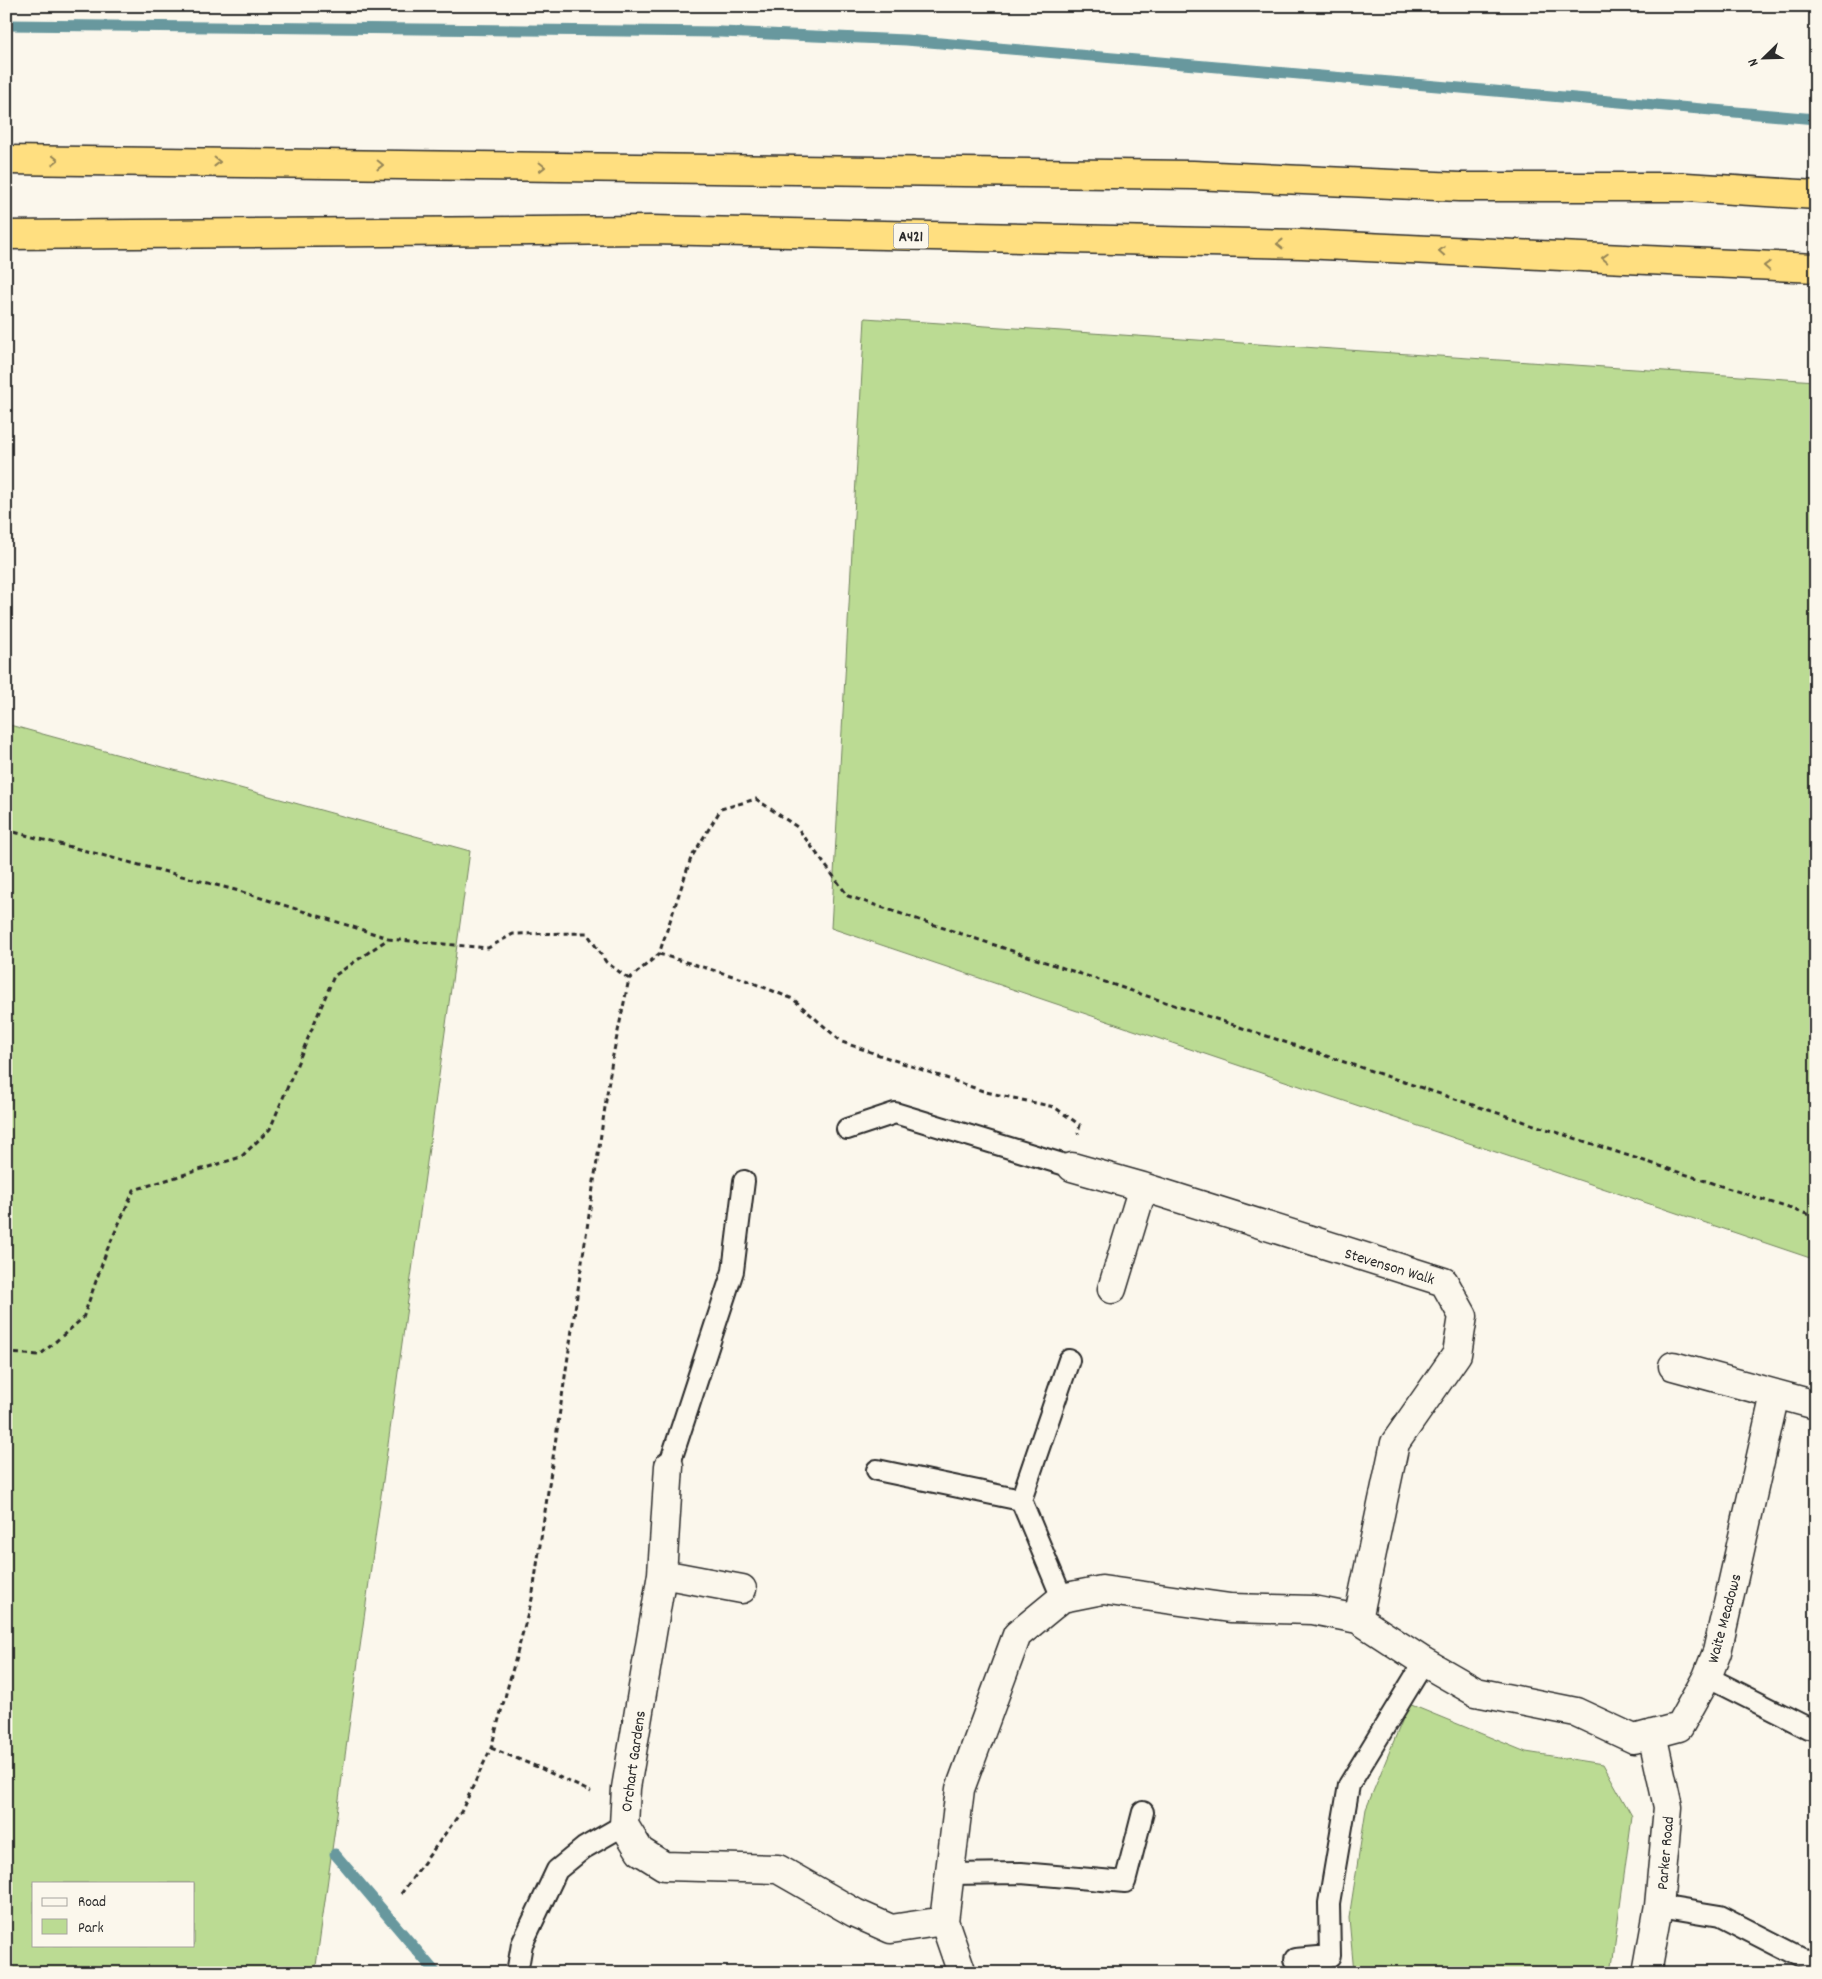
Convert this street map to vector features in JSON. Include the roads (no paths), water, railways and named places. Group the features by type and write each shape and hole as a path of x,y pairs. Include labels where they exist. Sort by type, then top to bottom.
{"highway":[{"path":"6,160 1182,175 1459,187 1686,187 1816,196"},
{"name":"A421","path":"6,235 650,230 1302,244 1816,268"}],"street":[{"name":"Stevenson Walk","path":"1072,1167 1144,1187 1444,1282 1463,1316 1457,1354 1395,1443 1358,1619"},
{"path":"1112,1289 1144,1187"},
{"path":"1673,1366 1816,1405"},
{"name":"Waite Meadows","path":"1358,1619 1424,1662 1476,1692 1576,1712 1634,1739 1679,1727 1717,1652 1775,1394"},
{"name":"Orchart Gardens","path":"669,1466 662,1574 626,1788 624,1816 640,1851 664,1866 778,1869 855,1913 891,1929 944,1922"},
{"path":"662,1574 742,1588"},
{"path":"962,1973 944,1922 960,1789 1018,1635 1062,1598 1102,1590 1230,1608 1314,1610 1358,1619"},
{"name":"Parker Road","path":"1647,1973 1659,1906 1668,1807 1652,1734"}],"lane":[{"path":"847,1129 895,1113 1072,1167"},
{"path":"669,1466 733,1271 744,1181"},
{"path":"1062,1598 1021,1500 1069,1360"},
{"path":"877,1470 1021,1500"},
{"path":"1295,1959 1330,1956 1329,1904 1348,1785 1424,1662"},
{"path":"1706,1677 1808,1728 1816,1729"},
{"path":"950,1874 1021,1873 1125,1882 1143,1812"},
{"path":"517,1973 522,1944 557,1870 624,1816"},
{"path":"1659,1906 1720,1916 1800,1957 1816,1962"}],"waterway":[{"path":"6,25 721,32 906,40 1816,119"},
{"path":"335,1854 436,1973"}]}
